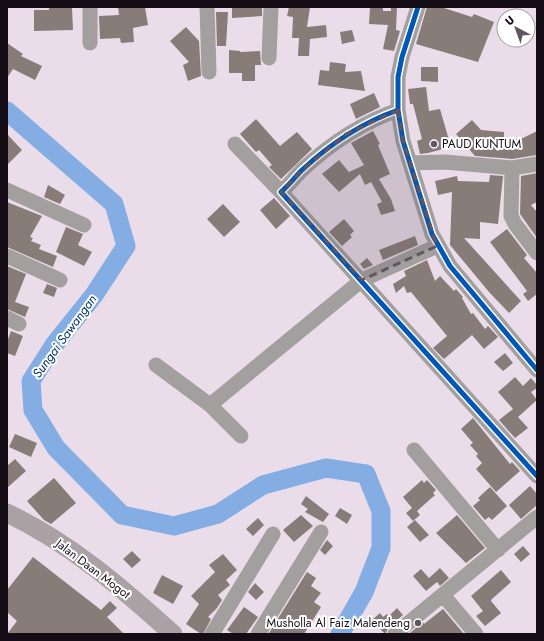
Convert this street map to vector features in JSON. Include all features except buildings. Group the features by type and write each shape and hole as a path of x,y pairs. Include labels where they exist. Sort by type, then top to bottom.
{"main road":[{"name":"Jalan Daan Mogot","path":"7,512 32,525 77,554 117,584 173,634"}],"street":[{"path":"90,7 90,43"},
{"path":"207,7 209,72"},
{"path":"269,58 271,7"},
{"path":"418,7 402,57 398,77 398,110 410,163 438,246 458,276 537,370"},
{"path":"281,192 301,171 346,134 376,118 398,110"},
{"path":"235,144 362,280 537,476"},
{"path":"410,163 445,162 512,168 537,164"},
{"path":"512,168 511,216 515,224 537,253"},
{"path":"7,190 84,225"},
{"path":"210,405 362,280 438,246"},
{"path":"7,256 60,280"},
{"path":"156,365 210,405 241,436"},
{"path":"414,450 498,550"},
{"path":"395,634 537,517"},
{"path":"258,634 321,532"},
{"path":"212,634 273,534"},
{"path":"443,595 476,634"}],"highlighted area":[{"path":"398,110 403,141 437,246 362,280 281,192 301,171 346,134"}],"waterway":[{"name":"Sungai Sawangan","path":"7,111 114,204 126,246 94,295 54,345 31,381 33,410 56,448 122,515 174,526 218,514 263,485 326,468 366,474 381,511 381,548 364,592 340,634"}],"cycle path":[{"path":"418,7 402,57 398,77 398,110 403,141 432,234 450,266 537,370"},
{"path":"398,110 371,121 335,143 313,160 281,192 537,476"}],"place":[{"name":"PAUD KUNTUM","path":"434,144"},
{"name":"Musholla Al Faiz Malendeng","path":"418,623"}]}
